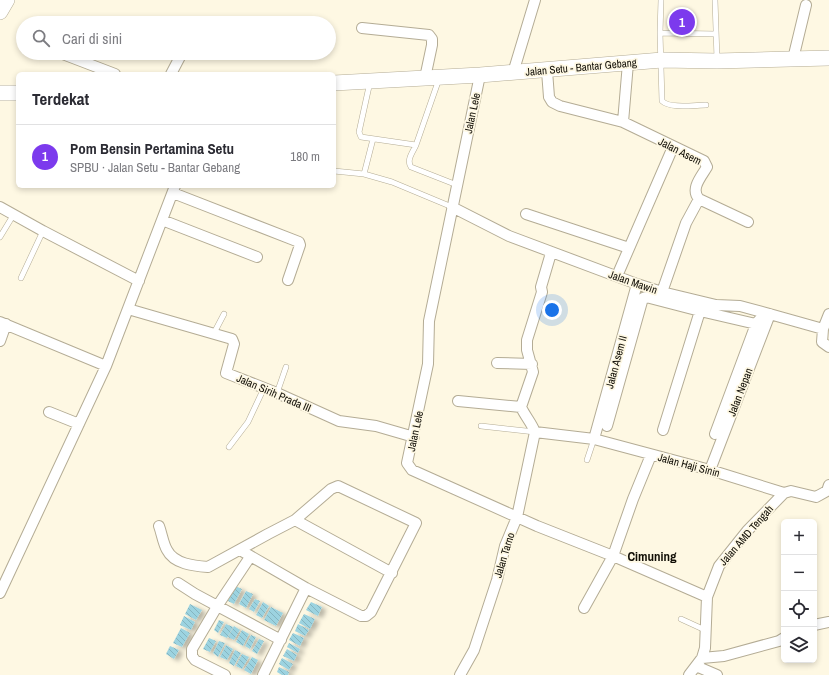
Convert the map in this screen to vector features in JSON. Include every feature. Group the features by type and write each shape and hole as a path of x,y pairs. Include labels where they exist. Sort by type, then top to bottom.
{"main road":[{"path":"0,12 7,0"},
{"name":"Jalan Setu - Bantar Gebang","path":"336,83 547,71 662,60 717,61 829,58"},
{"path":"0,93 16,93"}],"street":[{"path":"513,73 535,0"},
{"path":"793,59 806,5"},
{"path":"362,28 429,35 432,39 432,45 425,78"},
{"path":"78,60 109,72"},
{"path":"172,72 178,60"},
{"path":"623,122 628,63"},
{"name":"Jalan Asem","path":"547,71 549,97 552,102 560,106 623,122 704,161 707,167 695,189 696,195 699,199"},
{"name":"Jalan Lele","path":"480,75 429,322 428,364 408,463 412,470 537,526 613,556 707,597"},
{"path":"617,276 673,147"},
{"path":"0,594 106,366 174,189 299,242 300,245 288,280"},
{"path":"662,292 686,223 699,199 748,222"},
{"path":"0,207 43,231 139,280"},
{"name":"Jalan Mawin","path":"452,207 509,236 637,284 662,292 716,305 740,306 823,329"},
{"path":"526,214 629,248"},
{"path":"162,220 257,257"},
{"path":"535,432 530,420 525,416 521,407 533,372 527,350 527,340 542,292 541,287 551,252"},
{"name":"Jalan Asem II","path":"594,439 637,284"},
{"path":"607,426 643,298 646,297 756,324"},
{"name":"Jalan Sirih Prada III","path":"128,309 232,339 234,344 226,373 277,393 339,421 376,426 414,437"},
{"path":"663,430 700,311"},
{"path":"715,434 756,324 762,316 768,313"},
{"name":"Jalan Nepan","path":"710,470 768,313"},
{"path":"829,314 823,329 822,342 829,347"},
{"path":"0,341 3,323 106,366"},
{"path":"497,363 532,364"},
{"path":"458,401 521,407"},
{"path":"49,412 79,424"},
{"name":"Jalan Haji Sinin","path":"535,432 594,439 710,470 784,493"},
{"name":"Jalan Tarno","path":"460,675 474,650 497,580 505,546 517,517 535,432"},
{"path":"584,608 613,556 651,454"},
{"path":"784,493 791,491 816,497 827,491 829,485"},
{"path":"159,526 167,550 175,560 208,567 295,520 331,489 338,486 416,522 392,573 371,612 366,616 361,616 306,588 240,550"},
{"name":"Jalan AMD Tengah","path":"689,675 699,662 705,648 707,597 719,566 747,531 784,493"},
{"path":"295,520 392,573"},
{"path":"225,675 214,673 195,660 192,656 192,649 218,605 250,556"},
{"path":"178,583 281,640"},
{"path":"263,675 306,588"},
{"path":"817,624 829,622"},
{"path":"699,662 781,640"},
{"path":"699,662 717,675"}],"lane":[{"path":"661,0 660,33 662,60 662,101 672,106 706,105"},
{"path":"715,0 717,61"},
{"path":"660,33 716,34"},
{"path":"440,77 416,145 409,159 409,164 411,167 457,184"},
{"path":"370,81 359,132 362,137 416,145"},
{"path":"364,174 373,139"},
{"path":"336,171 364,174 392,182 452,207"},
{"path":"0,237 14,214"},
{"path":"21,278 43,231"},
{"path":"214,333 224,314"},
{"path":"277,393 286,367"},
{"path":"229,447 248,422 264,388"},
{"path":"481,426 535,432"},
{"path":"587,460 594,439"},
{"path":"681,620 706,631"}],"building":[{"path":"235,586 242,589 234,604 228,601"},
{"path":"246,591 253,594 246,608 239,604"},
{"path":"255,599 260,601 254,612 249,609"},
{"path":"263,602 269,606 262,618 256,615"},
{"path":"311,602 322,607 318,616 306,610"},
{"path":"190,604 202,610 196,620 185,614"},
{"path":"271,607 283,613 276,626 264,620"},
{"path":"304,614 315,619 310,629 299,623"},
{"path":"184,616 195,622 191,630 180,625"},
{"path":"219,620 224,622 218,633 214,630"},
{"path":"226,624 233,627 227,638 220,635"},
{"path":"298,624 309,630 305,636 295,631"},
{"path":"234,626 240,630 234,640 228,637"},
{"path":"181,628 190,633 182,647 173,643"},
{"path":"242,630 249,634 243,646 236,642"},
{"path":"293,633 304,638 300,646 289,640"},
{"path":"251,635 256,637 250,649 245,646"},
{"path":"209,638 216,641 210,652 203,649"},
{"path":"259,639 264,641 257,654 252,651"},
{"path":"219,641 225,643 218,657 213,653"},
{"path":"289,643 300,649 298,653 287,647"},
{"path":"226,645 233,649 227,660 220,657"},
{"path":"170,646 179,650 174,659 166,654"},
{"path":"287,649 297,655 294,661 283,656"},
{"path":"235,650 241,653 234,666 229,663"},
{"path":"242,654 249,657 242,669 236,666"},
{"path":"252,657 258,660 251,674 244,670"},
{"path":"282,658 293,664 289,670 279,664"},
{"path":"279,667 289,672 288,675 282,675 277,672"}],"place":[{"name":"Pom Bensin Pertamina Setu","path":"682,22"}],"district":[{"name":"Cimuning","path":"652,556"}]}
